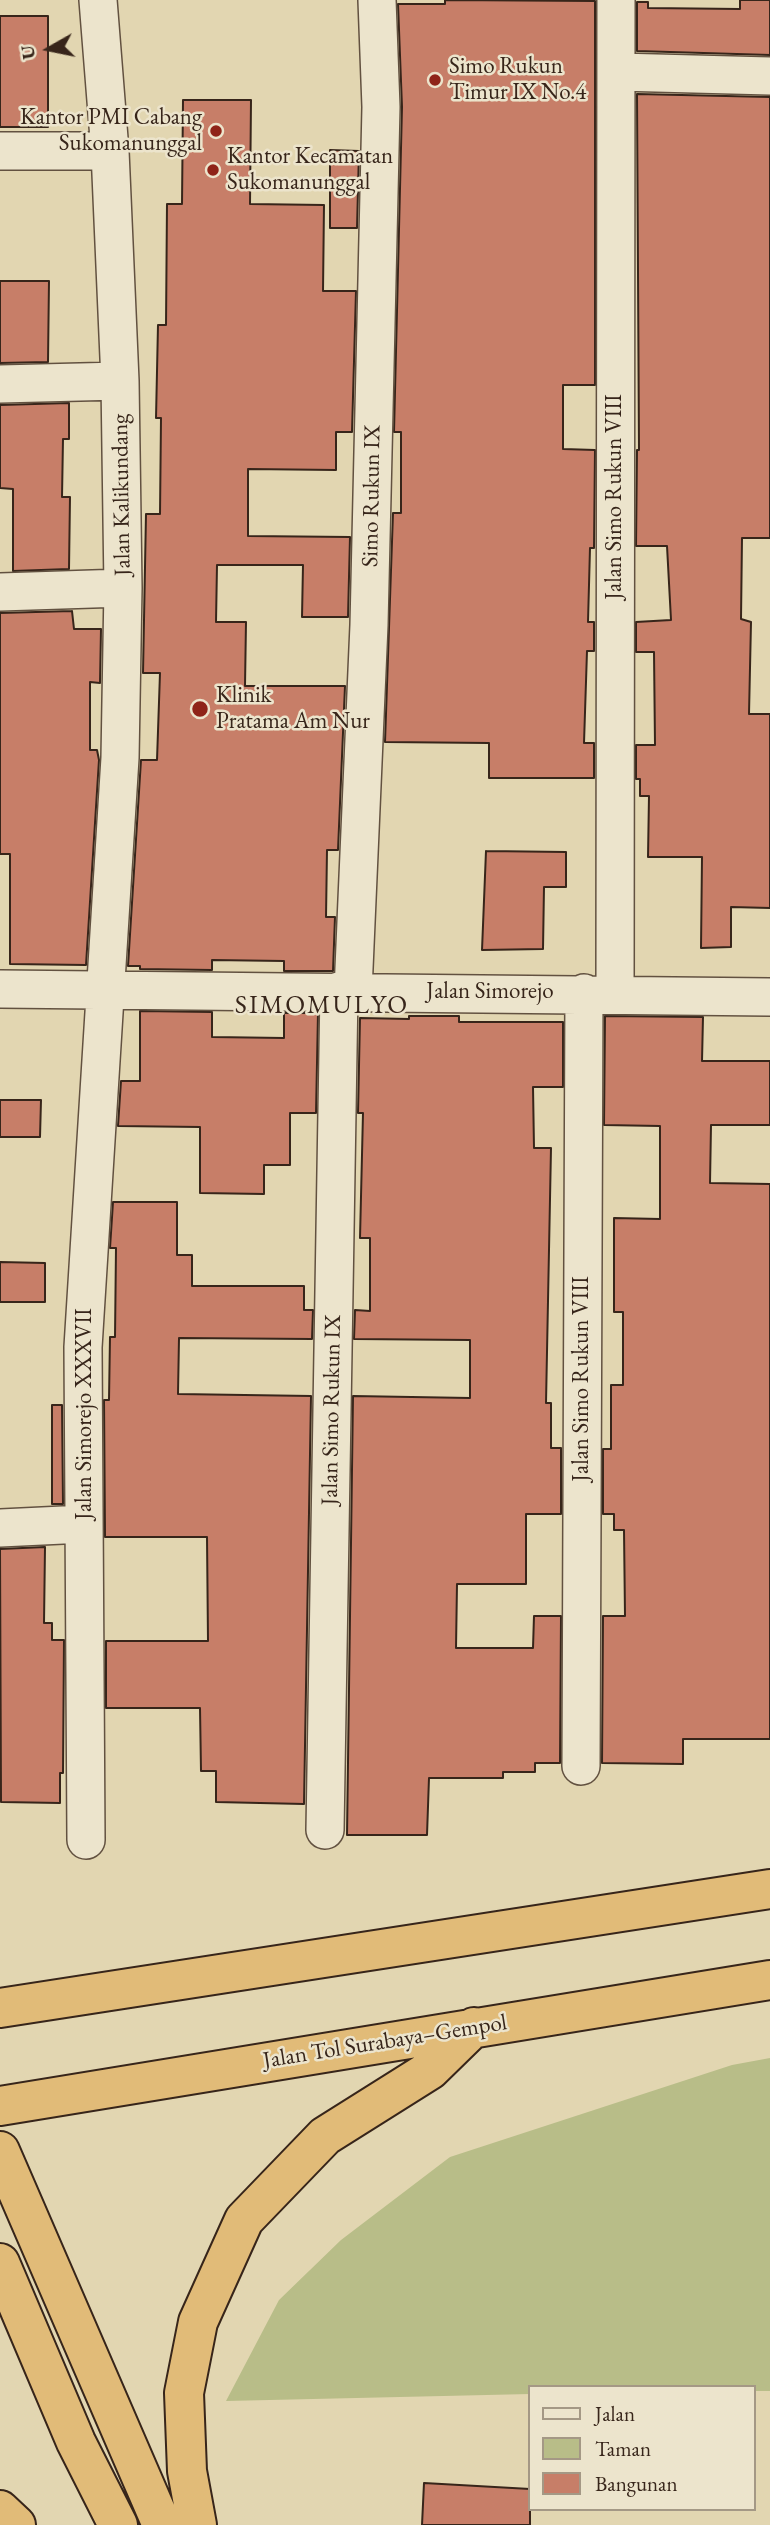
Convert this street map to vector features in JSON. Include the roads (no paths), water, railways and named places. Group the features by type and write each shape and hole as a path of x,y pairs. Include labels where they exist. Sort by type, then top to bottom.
{"highway":[{"path":"0,2008 770,1889"},
{"name":"Jalan Tol Surabaya–Gempol","path":"0,2106 770,1980"},
{"path":"197,2525 187,2472 184,2393 198,2322 244,2220 325,2136 430,2070 474,2027"},
{"path":"0,2151 162,2525"},
{"path":"0,2263 76,2442 118,2525"},
{"path":"0,2510 16,2525"}],"street":[{"name":"Jalan Kalikundang","path":"98,0 110,151 120,381 123,588 120,758 104,990"},
{"name":"Simo Rukun IX","path":"346,991 369,625 381,107 377,0"},
{"name":"Jalan Simo Rukun VIII","path":"581,1766 618,72 616,0"},
{"path":"618,72 770,76"},
{"path":"0,151 110,151"},
{"path":"0,384 120,381"},
{"path":"0,592 123,588"},
{"name":"Jalan Simorejo","path":"0,989 599,993 770,997"},
{"name":"Jalan Simorejo XXXVII","path":"86,1839 83,1347 104,990"},
{"name":"Jalan Simo Rukun IX","path":"325,1830 346,991"},
{"path":"0,1528 84,1524"}],"place":[{"name":"Simo Rukun Timur IX No.4","path":"435,80"},
{"name":"Kantor PMI Cabang Sukomanunggal","path":"216,131"},
{"name":"Kantor Kecamatan Sukomanunggal","path":"213,170"},
{"name":"Klinik Pratama Am Nur","path":"200,709"}],"district":[{"name":"SIMOMULYO","path":"322,1006"}]}
